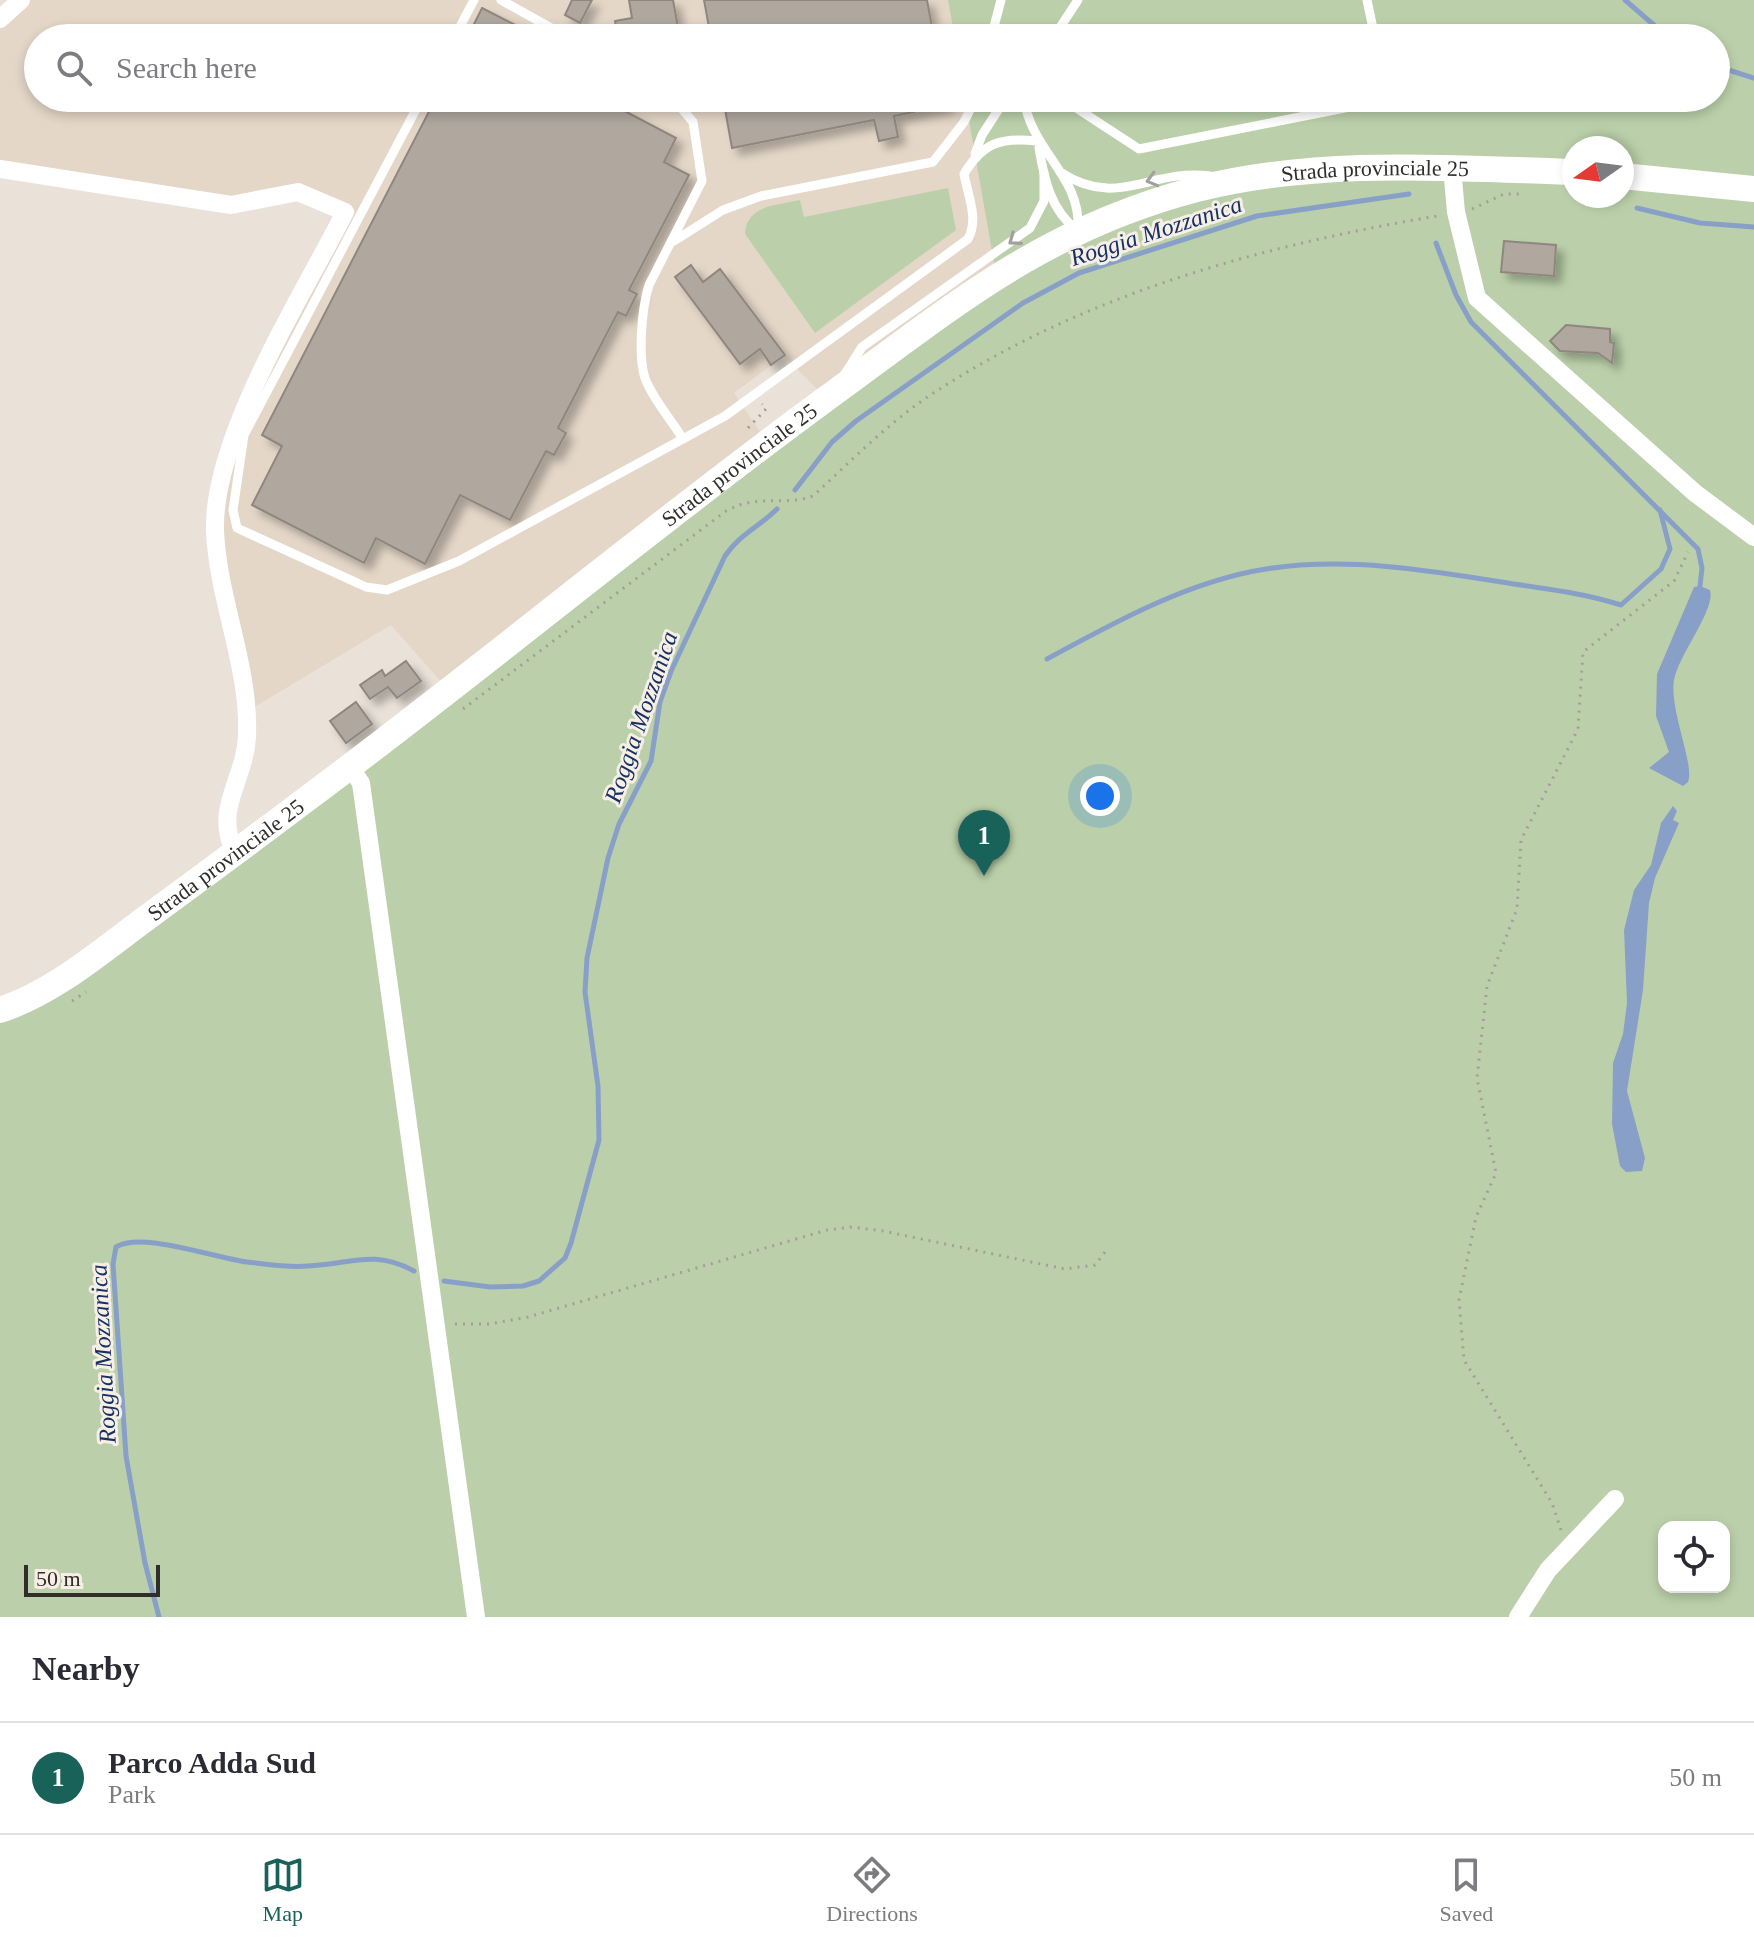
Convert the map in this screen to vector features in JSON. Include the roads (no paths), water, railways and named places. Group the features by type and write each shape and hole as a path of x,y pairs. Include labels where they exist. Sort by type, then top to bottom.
{"street":[{"path":"0,19 21,0"},
{"name":"Strada provinciale 25","path":"0,1010 80,967 235,853 682,507 979,286 1078,230 1159,200 1229,182 1365,167 1562,172"},
{"path":"1452,168 1456,212 1477,298 1695,493 1754,537"},
{"path":"0,169 231,205 298,192 345,212 238,422 216,504 219,563 246,712 243,762 225,818 227,836 235,853"},
{"path":"1634,177 1754,189"},
{"path":"350,767 361,783 476,1617"},
{"path":"1518,1617 1548,1570 1615,1499"}],"lane":[{"path":"461,24 474,0"},
{"path":"501,0 544,24"},
{"path":"995,24 1001,0"},
{"path":"1062,24 1078,0"},
{"path":"1367,0 1372,24"},
{"path":"415,112 244,435 233,510 237,528 366,587 387,590 459,561 735,409 968,239 973,229 973,213 964,174 997,112"},
{"path":"683,439 645,382 642,341 643,302 702,181 693,122 685,112"},
{"path":"669,246 713,215 761,196 933,162 969,112"},
{"path":"1028,112 1044,173 1059,212 1078,230"},
{"path":"1082,112 1139,149 1325,112"},
{"path":"974,158 998,140 1037,141"},
{"path":"1037,141 1060,172 1076,202 1078,230"},
{"path":"1060,172 1085,187 1098,190 1126,188 1179,174 1210,176 1229,182"},
{"path":"836,392 847,367 862,347 1030,228 1044,201 1044,173"}],"water":[{"path":"1694,587 1710,590 1708,608 1674,680 1675,706 1689,774 1688,782 1683,786 1649,768 1669,752 1656,716 1657,674"},
{"path":"1673,806 1677,811 1673,820 1679,823 1655,878 1649,903 1643,990 1627,1091 1645,1158 1642,1171 1626,1172 1620,1166 1612,1124 1613,1063 1623,1034 1627,1003 1624,930 1634,890 1651,865 1661,823"}],"waterway":[{"path":"1625,0 1653,24"},
{"path":"1730,70 1754,78"},
{"name":"Roggia Mozzanica","path":"795,490 832,442 856,421 1023,303 1079,273 1257,216 1409,194"},
{"name":"Roggia Mozzanica","path":"1637,208 1700,223 1754,227"},
{"path":"1436,243 1456,295 1471,322 1698,549 1702,568 1700,586"},
{"name":"Roggia Mozzanica","path":"444,1281 490,1287 523,1286 539,1281 565,1258 599,1140 598,1086 585,992 587,958 608,858 619,824 651,761 660,702 672,669 725,556 777,509"},
{"path":"1047,659 1126,617 1181,593 1237,575 1297,565 1359,565 1422,570 1568,592 1621,605 1661,569 1670,549 1660,510"},
{"name":"Roggia Mozzanica","path":"159,1617 145,1563 126,1456 113,1264 116,1247 143,1242 233,1260 285,1266 374,1259 414,1271"}],"place":[{"name":"Parco Adda Sud","path":"984,876"}]}
